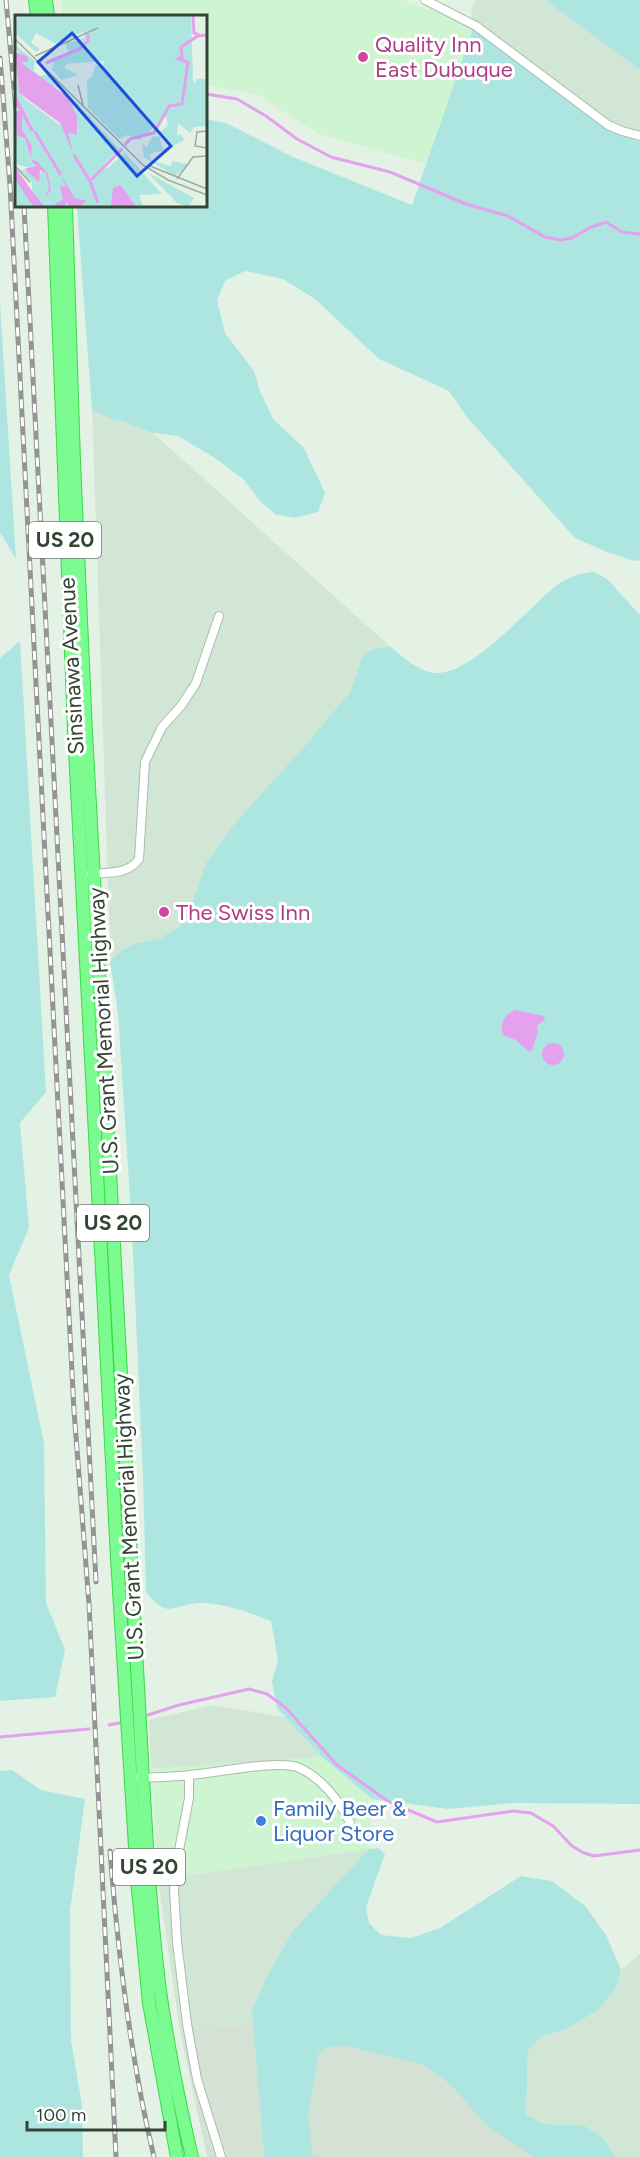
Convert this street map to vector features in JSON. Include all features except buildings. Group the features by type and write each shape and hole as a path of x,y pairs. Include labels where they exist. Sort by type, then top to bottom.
{"highway":[{"path":"34,0 37,15"},
{"path":"46,0 48,15"},
{"name":"Sinsinawa Avenue","path":"54,207 66,548 89,874"},
{"name":"Sinsinawa Avenue","path":"66,207 86,732 89,874"},
{"name":"U.S. Grant Memorial Highway","path":"89,874 117,1548 137,1778 160,1992 180,2107 192,2157"},
{"name":"U.S. Grant Memorial Highway","path":"137,1778 138,1878 150,2004 177,2157"}],"street":[{"path":"425,0 476,26 608,125 640,136"},
{"path":"89,874 130,869 139,858 145,762 162,727 181,706 196,683 219,616"},
{"path":"137,1778 284,1765 307,1772 342,1805 350,1823"},
{"path":"189,1775 189,1798 174,1889 177,1942 187,2024 198,2079 221,2157"}],"shaded area":[{"path":"61,0 402,0 429,9 473,29 426,164 318,134 258,95 207,85 207,15 63,15"},
{"path":"476,0 545,0 640,70 640,142 603,126 473,29 471,7"},
{"path":"545,0 640,0 640,70"},
{"path":"473,29 603,126 640,142 640,560 634,561 607,552 575,538 467,417 449,391 379,359 315,299 283,279 245,271 225,281 217,300 225,333 254,371 273,419 304,448 325,493 318,512 294,518 275,514 259,500 244,480 215,458 178,436 153,433 92,410 77,209 78,207 207,207 207,119 226,123 293,157 412,205"},
{"path":"0,302 16,559 0,532"},
{"path":"91,377 405,660 207,958 111,973"},
{"path":"594,572 607,579 640,615 640,1804 513,1803 448,1809 372,1799 322,1757 277,1708 272,1681 278,1661 271,1621 216,1604 197,1603 166,1609 156,1603 146,1592 132,1230 118,1013 110,961 121,951 136,943 159,939 179,927 192,905 206,863 236,822 351,691 364,653 377,648 391,647 419,668 429,672 444,672 461,666 479,655 560,583 574,576"},
{"path":"20,641 46,1092 20,1123 29,1228 9,1275 44,1443 46,1603 65,1650 55,1697 0,1701 0,658"},
{"path":"516,1010 544,1016 545,1019 537,1026 538,1032 532,1050 529,1052 516,1040 503,1035 503,1020"},
{"path":"549,1043 557,1043 564,1050 564,1058 557,1065 549,1065 542,1058 542,1050"},
{"path":"212,1705 285,1717 322,1757 151,1769 149,1720"},
{"path":"322,1757 372,1799 369,1849 158,1880 151,1769"},
{"path":"12,1770 41,1790 85,1799 70,1911 71,2040 82,2105 83,2157 0,2157 0,1771"},
{"path":"379,1848 385,1854 366,1907 369,1923 381,1935 411,1938 440,1928 521,1876 552,1881 585,1906 606,1935 621,1970 616,1988 598,2010 564,2030 542,2036 528,2051 526,2114 544,2124 583,2125 604,2139 615,2157 534,2157 487,2126 451,2085 422,2064 345,2046 329,2047 319,2052 308,2116 313,2157 264,2157 252,2011 268,1974 294,1930 369,1849"},
{"path":"369,1849 316,1912 254,2025 180,2031 158,1880"},
{"path":"640,1954 640,2157 615,2157 604,2139 564,2124 544,2124 526,2114 528,2051 542,2036 564,2030 616,1988 621,1970"},
{"path":"254,2025 264,2157 207,2157 180,2031"},
{"path":"330,2031 452,2061 542,2157 311,2157 284,2090"}],"waterway":[{"path":"207,94 237,99 266,116 297,139 331,157 390,172 466,204 508,216 545,237 561,240 572,238 589,228 606,222 622,232 640,234"},
{"path":"148,1715 179,1705 249,1689 267,1694 286,1708 337,1765 389,1802 437,1822 513,1811 531,1813 553,1826 572,1846 584,1853 594,1856 640,1850"},
{"path":"109,1725 119,1723"},
{"path":"0,1737 89,1729"}],"railway":[{"path":"6,0 15,99"},
{"path":"0,58 10,185 74,1411 89,1604 116,2157"},
{"path":"24,207 96,1582"},
{"path":"110,1851 126,2005 138,2081 154,2157"}],"place":[{"name":"Quality Inn East Dubuque","path":"363,57"},
{"name":"The Swiss Inn","path":"164,912"},
{"name":"Family Beer & Liquor Store","path":"261,1821"}]}
